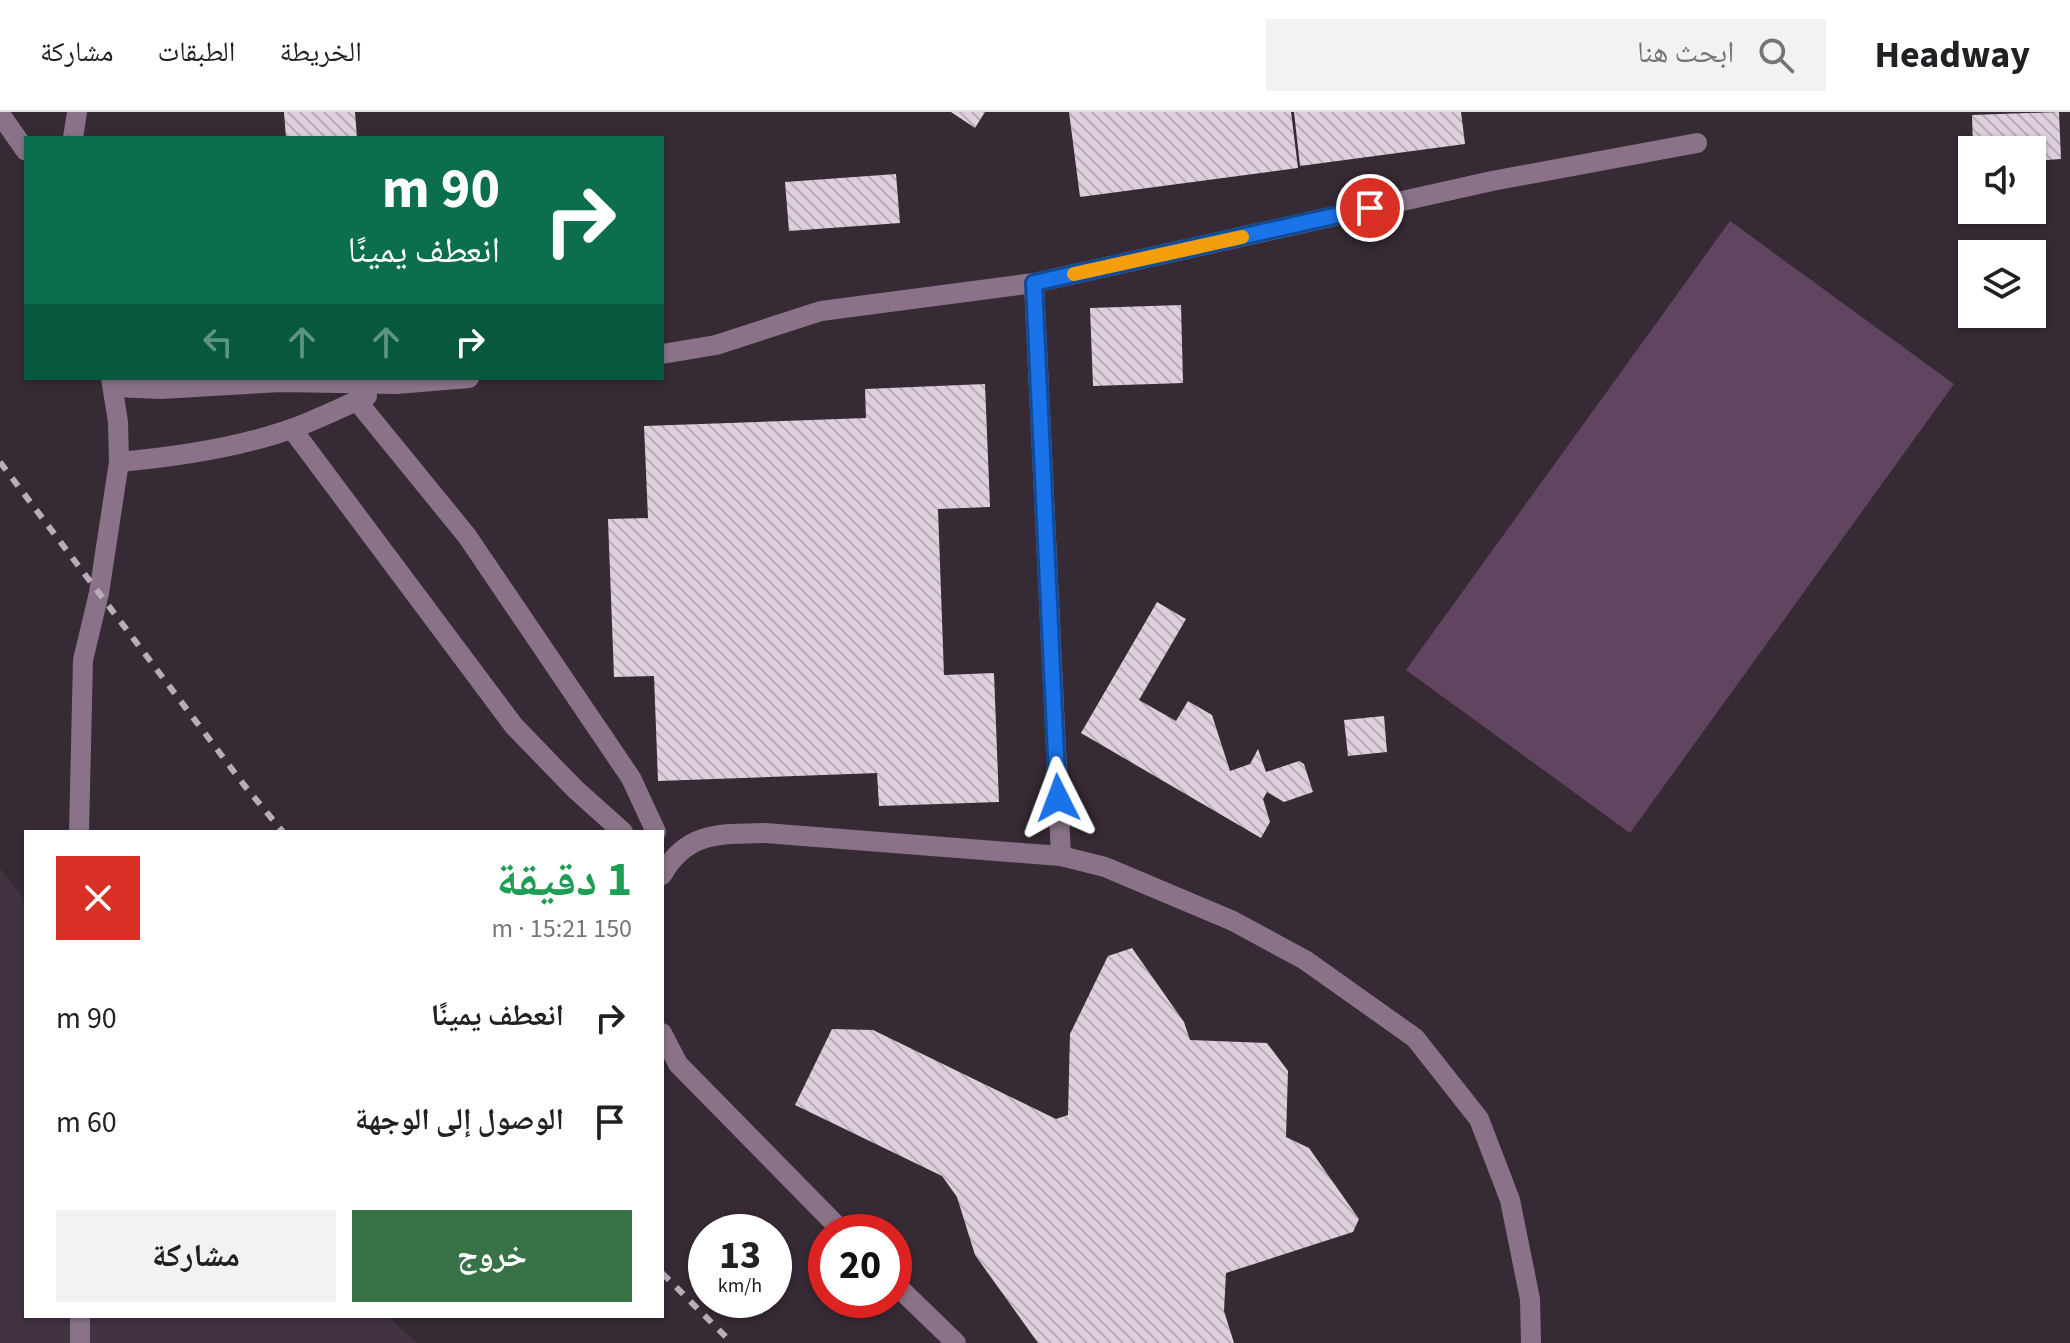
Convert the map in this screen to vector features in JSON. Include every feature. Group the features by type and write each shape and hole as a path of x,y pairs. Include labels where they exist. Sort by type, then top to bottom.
{"street":[{"path":"73,136 77,112"},
{"path":"0,114 24,148"},
{"path":"664,354 716,345 821,311 1034,283 1492,181 1697,143"},
{"path":"1034,283 1061,856"},
{"path":"79,830 83,660 99,593 119,462 118,422 112,383 161,389 281,382 396,384 445,380"},
{"path":"119,462 207,450 292,429 396,384"},
{"path":"357,401 467,536 631,778 655,830"},
{"path":"292,429 514,726 575,789 621,830"},
{"path":"668,850 710,837 765,833 1061,856 1105,867 1233,921 1305,960 1415,1038 1479,1119 1510,1200 1530,1299 1531,1343"},
{"path":"664,1037 678,1064 825,1214"},
{"path":"912,1300 956,1343"},
{"path":"80,1318 80,1343"}],"shaded area":[{"path":"1730,221 1954,384 1630,833 1406,670"},
{"path":"0,868 24,898 24,1318 390,1318 417,1343 0,1343"}],"building":[{"path":"284,112 355,112 357,136 286,136"},
{"path":"951,112 985,112 975,128"},
{"path":"1069,112 1291,112 1298,168 1080,197"},
{"path":"1294,112 1461,112 1465,144 1300,166"},
{"path":"2059,112 2061,159 2046,160 2046,136 1973,136 1972,115"},
{"path":"896,174 900,223 789,231 785,182"},
{"path":"1181,305 1183,383 1093,386 1090,308"},
{"path":"985,384 990,507 938,509 944,675 994,673 999,802 879,806 877,773 658,781 654,676 614,677 608,519 648,518 644,426 866,418 865,389"},
{"path":"1157,602 1186,619 1139,700 1176,721 1188,701 1212,715 1230,771 1250,764 1258,749 1266,772 1299,761 1304,764 1313,792 1284,802 1267,792 1263,799 1270,822 1261,838 1081,733"},
{"path":"1384,716 1387,752 1348,756 1344,720"},
{"path":"1132,948 1184,1022 1190,1040 1267,1043 1288,1071 1286,1137 1309,1148 1359,1219 1353,1232 1226,1273 1224,1311 1234,1343 1038,1343 975,1255 957,1197 942,1176 795,1105 832,1029 873,1030 1056,1119 1068,1115 1070,1034 1108,956"}],"railway":[{"path":"0,462 281,830"},
{"path":"664,1275 732,1343"}],"slow traffic":[{"path":"1074,274 1242,237"}],"route":[{"path":"1058,798 1034,283 1370,208"}]}
